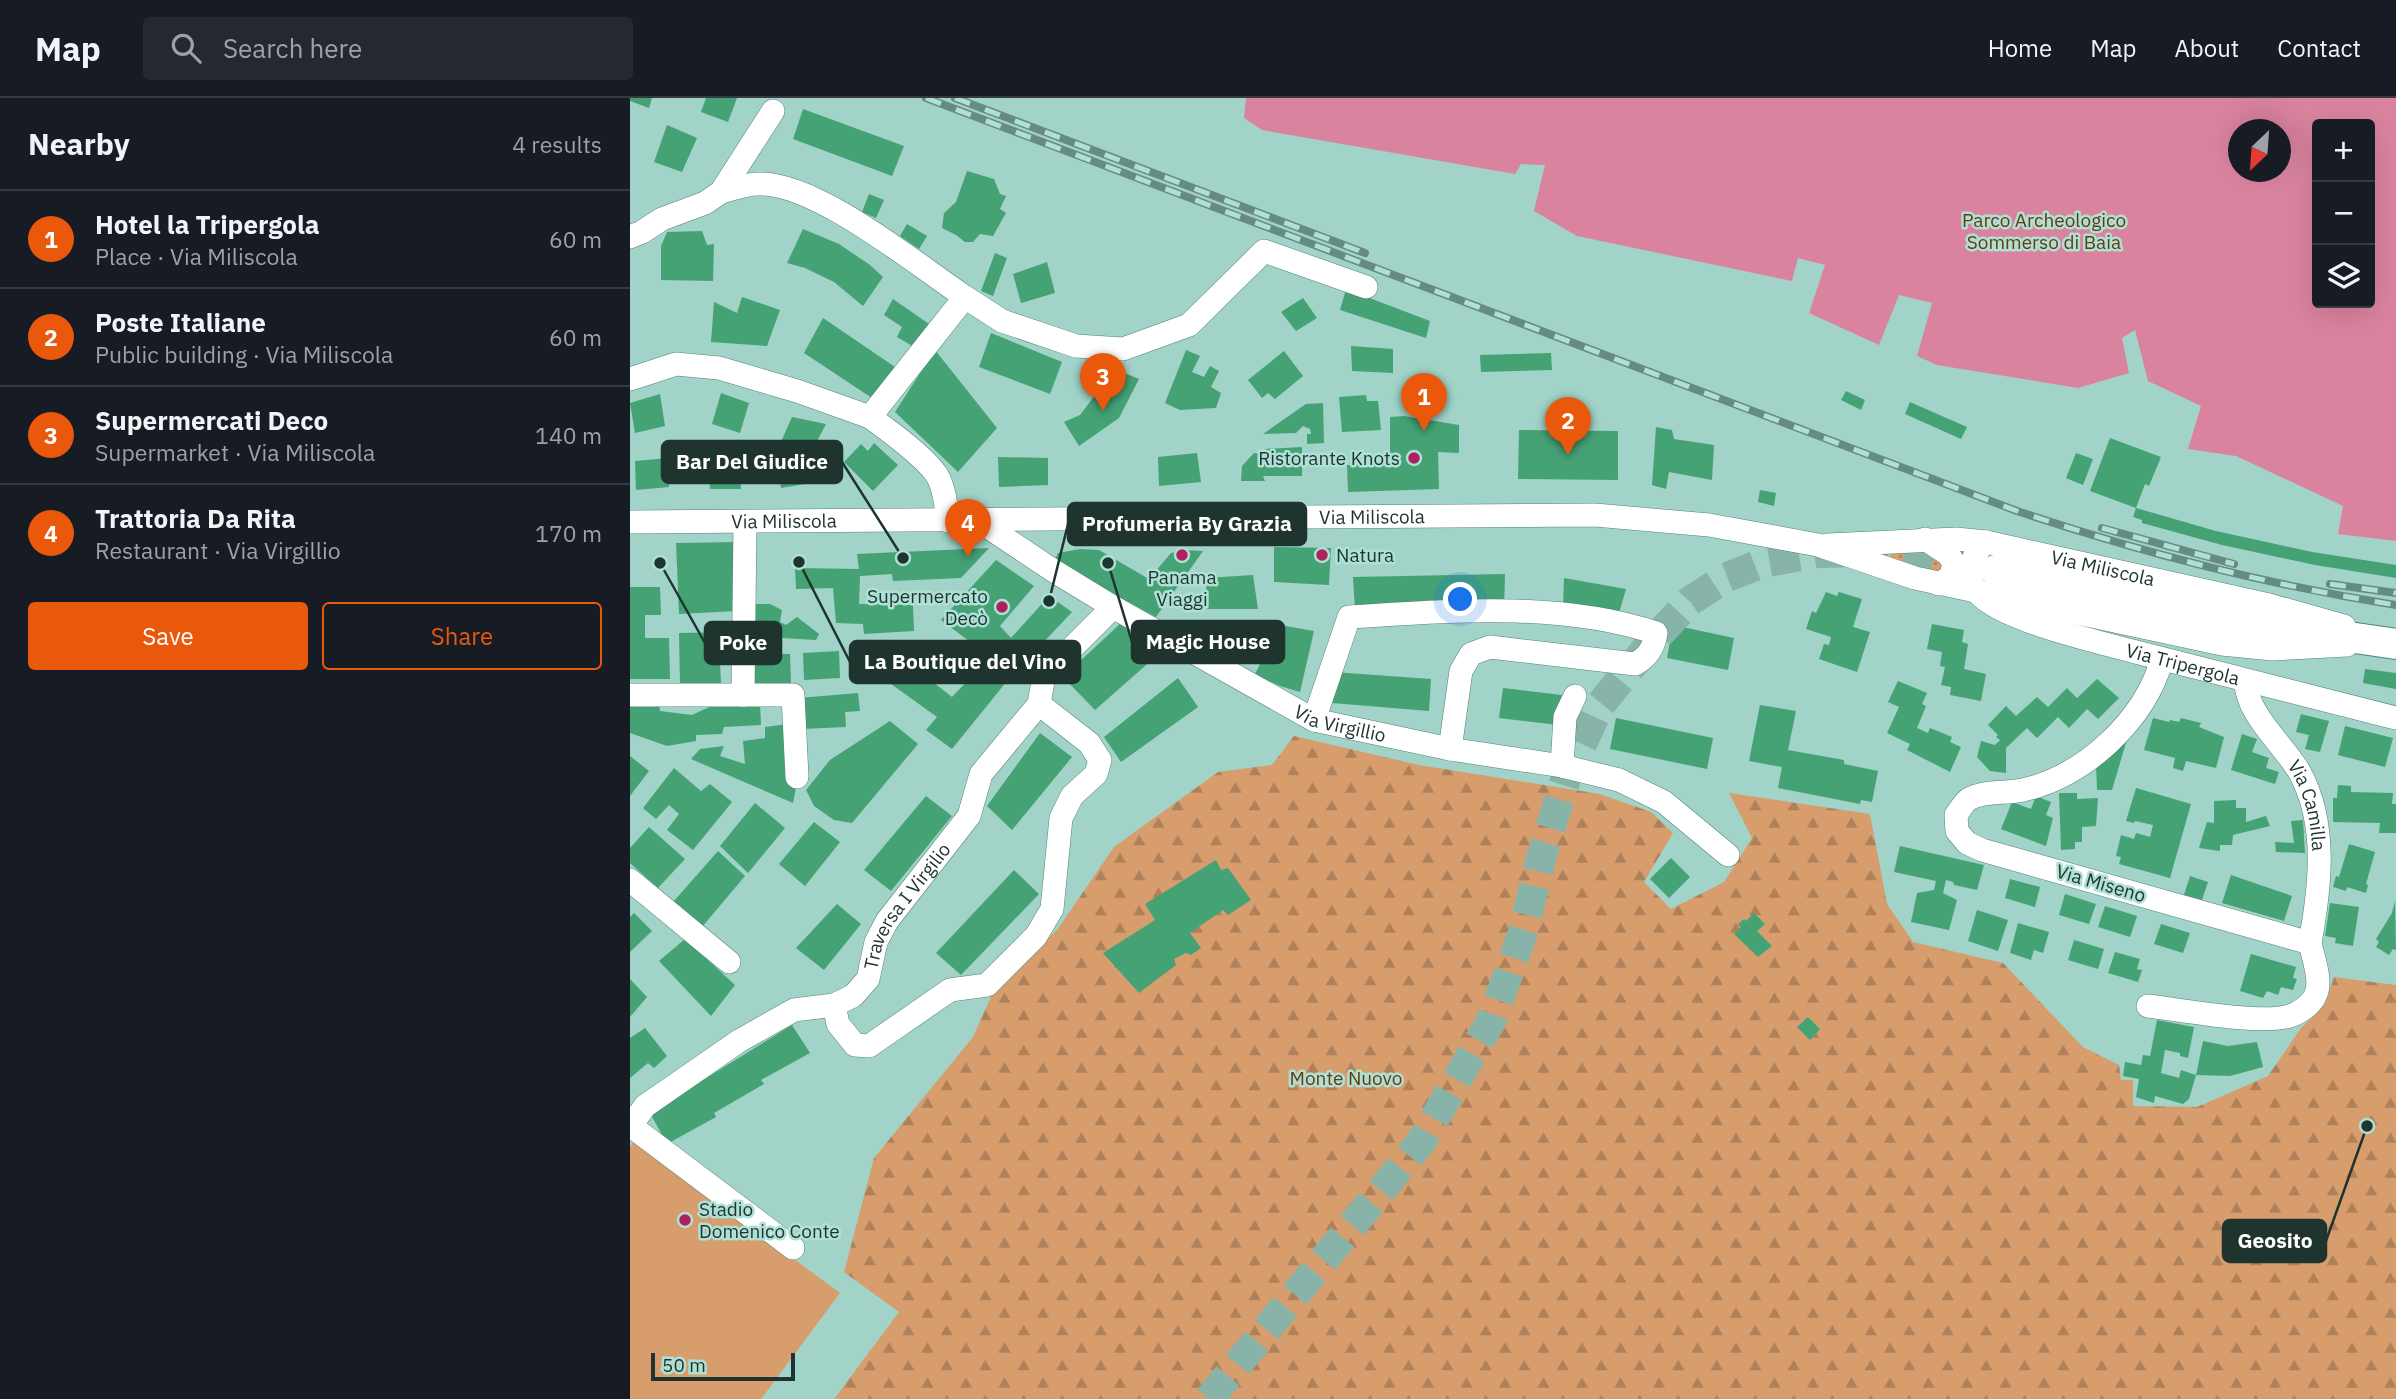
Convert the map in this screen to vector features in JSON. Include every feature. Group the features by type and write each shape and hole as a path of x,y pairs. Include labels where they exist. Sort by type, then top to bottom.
{"main road":[{"name":"Via Miliscola","path":"1986,581 2389,643"}],"street":[{"path":"721,192 773,111"},
{"path":"630,237 721,192 758,184 791,188 839,211 1002,321 1076,346 1123,349 1189,325 1265,251 1366,287"},
{"path":"870,417 965,298"},
{"path":"630,379 676,364 719,368 797,391 870,417 906,443 938,476 945,500 947,521"},
{"name":"Via Miliscola","path":"630,522 1595,515 1709,525 1818,545 1896,573 1939,584 1986,581"},
{"name":"Via Virgillio","path":"979,521 1113,607 1314,720 1450,749 1562,765 1619,780 1664,802 1728,855"},
{"path":"743,695 745,522"},
{"path":"1926,539 1948,554 1954,563 1951,576 1939,584"},
{"name":"Via Miliscola","path":"1818,545 1926,539 1986,541 2309,615 2389,643"},
{"path":"1986,541 1975,552 1970,566 1986,581"},
{"name":"Via Tripergola","path":"1986,581 2002,609 2045,627 2396,718"},
{"name":"Traversa I Virgilio","path":"630,1126 645,1106 740,1041 794,1010 834,1005 853,996 868,979 876,942 887,921 969,816 981,775 1040,704 1044,676 1113,607"},
{"path":"1314,720 1349,617 1430,612 1525,613 1629,624 1656,633 1654,645 1646,658 1635,664 1490,647 1471,654 1461,671 1450,749"},
{"name":"Via Miseno","path":"2162,659 2147,695 2110,743 2085,762 2024,790 1969,799 1956,815 1956,831 1968,843 1982,850 2311,943"},
{"name":"Via Camilla","path":"2246,681 2246,690 2252,705 2300,773 2318,823 2317,898 2311,943"},
{"path":"630,695 793,695 797,777"},
{"path":"1562,765 1565,717 1575,696"},
{"path":"834,1005 838,1024 855,1045 869,1046 950,990 987,985 1036,936 1052,909 1056,845 1061,818 1072,796 1096,774 1100,760 1089,743 1040,704"},
{"path":"630,880 729,962"},
{"path":"2148,1006 2257,1019 2289,1016 2309,1005 2317,994 2317,973 2311,943"},
{"path":"630,1126 793,1248"}],"green space":[{"path":"1920,549 1947,563 1941,573 1890,560 1891,550"},
{"name":"Monte Nuovo","path":"1294,736 1419,765 1600,794 1651,812 1673,833 1644,882 1671,909 1724,882 1752,838 1729,793 1870,814 1887,904 1913,942 2003,963 2083,1047 2119,1065 2121,1080 2133,1080 2133,1106 2197,1107 2268,1076 2301,1028 2325,1004 2334,977 2396,985 2396,1399 834,1399 899,1312 844,1272 874,1158 973,1037 994,990 1057,930 1114,847 1218,772 1272,765"},
{"name":"Stadio Domenico Conte","path":"634,1141 840,1293 761,1399 630,1399 630,1147"}],"shaded area":[{"name":"Parco Archeologico Sommerso di Baia","path":"1246,98 2396,98 2396,541 2338,534 2343,506 2236,456 2188,449 2201,406 2148,381 2135,330 2122,338 2129,373 2078,388 1937,365 1917,356 1932,303 1899,295 1879,345 1809,313 1825,265 1798,258 1792,281 1577,236 1534,211 1545,165 1521,164 1515,174 1262,130 1244,118"}],"building":[{"path":"630,98 652,98 649,108 630,101"},
{"path":"706,98 737,98 728,122 701,112"},
{"path":"803,109 904,146 892,176 793,139"},
{"path":"667,125 697,138 682,172 654,162"},
{"path":"967,171 994,179 1000,194 1006,196 1000,209 1006,213 993,236 980,234 973,242 965,242 942,228 944,213 956,202"},
{"path":"869,194 884,200 876,218 862,212"},
{"path":"907,224 927,236 919,249 900,236"},
{"path":"803,229 839,244 883,277 863,306 834,282 805,268 787,263"},
{"path":"702,231 707,245 714,244 713,281 661,280 661,246 667,232"},
{"path":"995,253 1007,258 993,296 981,291"},
{"path":"1047,262 1055,293 1021,303 1013,274"},
{"path":"1346,289 1430,321 1426,338 1340,310"},
{"path":"742,297 780,310 767,346 711,342 714,302 737,313"},
{"path":"1303,298 1317,318 1296,331 1281,312"},
{"path":"893,299 932,326 919,350 897,337 902,327 884,315"},
{"path":"823,318 898,369 875,400 804,353"},
{"path":"991,333 1062,362 1050,394 979,367"},
{"path":"1351,346 1393,349 1393,373 1352,371"},
{"path":"935,350 997,428 958,472 895,412"},
{"path":"1186,350 1200,356 1192,372 1204,377 1210,366 1219,371 1211,387 1221,393 1216,408 1180,410 1165,403"},
{"path":"1284,351 1303,376 1275,399 1268,393 1262,398 1248,380"},
{"path":"1551,353 1552,370 1481,372 1480,355"},
{"path":"1115,369 1139,379 1119,418 1079,446 1064,422 1080,415"},
{"path":"1846,391 1865,400 1861,410 1841,400"},
{"path":"721,393 749,403 740,433 712,424"},
{"path":"660,394 665,426 635,433 630,403"},
{"path":"1366,395 1367,401 1378,401 1381,430 1342,432 1339,397"},
{"path":"1910,402 1967,427 1961,439 1905,414"},
{"path":"1323,403 1324,443 1307,444 1310,429 1303,426 1296,433 1263,434 1306,404"},
{"path":"1404,416 1459,425 1459,453 1438,452 1439,489 1348,492 1347,465 1390,465 1390,417"},
{"path":"792,417 826,424 811,453 811,483 781,488 777,460 779,446"},
{"path":"1656,427 1672,430 1674,439 1714,445 1712,480 1669,472 1666,489 1652,485"},
{"path":"1519,430 1618,431 1618,480 1518,479"},
{"path":"2110,438 2161,457 2149,486 2145,484 2136,508 2090,491"},
{"path":"874,443 898,465 873,491 844,462 861,444 868,451"},
{"path":"1302,447 1302,476 1263,476 1265,481 1241,481 1242,466 1254,453 1263,454 1265,449"},
{"path":"1197,453 1201,482 1159,486 1158,457"},
{"path":"2076,453 2093,459 2083,485 2066,478"},
{"path":"740,457 741,489 710,489 708,458"},
{"path":"998,457 1048,458 1048,485 999,487"},
{"path":"668,458 669,487 636,490 635,461"},
{"path":"1760,490 1776,493 1774,506 1758,502"},
{"path":"2136,508 2216,531 2312,552 2396,565 2396,578 2315,565 2222,545 2142,523 2142,520 2133,517"},
{"path":"739,542 737,611 679,614 676,543"},
{"path":"1274,547 1331,548 1329,585 1274,582"},
{"path":"989,548 961,578 893,581 892,574 860,576 859,604 913,605 914,631 864,634 863,624 836,623 833,588 796,589 795,568 859,569 857,554"},
{"path":"1080,549 1099,550 1149,579 1171,553 1185,550 1203,551 1156,617 1054,562 1058,553"},
{"path":"996,560 1034,586 1000,626 1011,638 1049,596 1072,612 1007,681 952,749 926,730 937,717 891,684 909,663 952,697 995,652 982,641 977,647 941,620"},
{"path":"1505,574 1504,609 1355,610 1353,577"},
{"path":"1253,575 1258,609 1207,609 1206,578"},
{"path":"1564,578 1626,589 1617,620 1563,608"},
{"path":"630,587 660,587 661,615 645,615 645,638 669,638 670,679 630,679"},
{"path":"1826,592 1837,596 1839,592 1862,599 1853,627 1870,632 1857,672 1819,659 1824,644 1829,645 1831,637 1806,629 1812,611 1816,613"},
{"path":"748,604 770,604 782,610 780,622 786,625 797,617 819,634 816,640 748,636"},
{"path":"1121,623 1153,659 1095,710 1063,677"},
{"path":"1932,624 1964,630 1962,642 1968,644 1964,669 1986,674 1981,701 1950,695 1951,687 1941,685 1945,667 1940,666 1942,652 1927,649"},
{"path":"1280,625 1314,631 1300,692 1255,674"},
{"path":"1673,625 1734,638 1728,670 1667,658"},
{"path":"732,632 734,664 720,664 721,683 680,685 679,633"},
{"path":"839,651 840,678 804,680 803,653"},
{"path":"748,653 790,654 791,685 750,686"},
{"path":"2365,669 2396,673 2396,689 2363,683"},
{"path":"1333,672 1431,679 1429,711 1332,703"},
{"path":"1178,678 1198,707 1121,762 1104,737"},
{"path":"2097,679 2119,698 2098,719 2087,709 2069,728 2058,717 2037,738 2027,728 2006,748 2006,773 1990,771 1977,757 1981,741 1995,745 2000,740 1988,725 2006,706 2016,716 2037,697 2048,707 2067,688 2077,698"},
{"path":"1898,681 1927,693 1922,704 1926,706 1917,728 1928,733 1930,728 1952,737 1950,742 1961,747 1950,772 1907,750 1910,744 1887,733 1899,707 1888,702"},
{"path":"1503,688 1562,695 1558,725 1499,718"},
{"path":"858,693 860,711 845,712 846,727 802,729 799,698"},
{"path":"658,698 660,711 692,715 722,701 760,704 761,725 724,727 722,734 696,735 696,741 667,746 630,733 630,699"},
{"path":"1760,705 1796,711 1788,750 1844,760 1844,764 1878,771 1872,802 1861,800 1860,804 1778,788 1782,767 1749,761"},
{"path":"2301,714 2329,721 2320,752 2305,749 2309,735 2296,732"},
{"path":"1616,718 1713,738 1707,769 1610,749"},
{"path":"2153,718 2179,722 2181,718 2201,723 2199,727 2224,737 2216,768 2186,761 2183,771 2173,768 2175,758 2144,750"},
{"path":"890,721 918,744 852,823 834,820 814,806 806,790 830,760"},
{"path":"788,724 797,782 793,803 691,759 700,749 724,746 720,756 745,764 743,741 765,738 765,727"},
{"path":"2345,726 2393,738 2385,767 2338,755"},
{"path":"2130,729 2112,790 2097,790 2096,763"},
{"path":"1040,733 1072,757 1012,830 987,806"},
{"path":"2242,734 2257,739 2252,752 2269,758 2266,768 2279,772 2275,784 2231,770"},
{"path":"630,756 649,771 630,796"},
{"path":"674,768 701,791 710,784 732,802 693,850 667,830 679,814 669,805 656,819 643,808"},
{"path":"2338,785 2351,786 2351,792 2393,793 2392,804 2396,804 2396,833 2379,833 2380,823 2333,822 2333,798 2337,798"},
{"path":"2136,788 2191,804 2170,878 2119,864 2121,857 2116,856 2121,835 2134,839 2136,833 2150,837 2153,825 2126,821"},
{"path":"2059,793 2077,793 2077,799 2098,798 2096,826 2082,827 2082,842 2075,842 2075,849 2061,850"},
{"path":"926,796 952,816 891,891 864,870"},
{"path":"2036,796 2051,802 2046,815 2053,818 2046,846 2001,829 2012,802 2031,809"},
{"path":"2236,800 2236,808 2246,808 2246,822 2266,816 2270,826 2233,835 2232,845 2220,845 2220,851 2199,848 2207,822 2214,823 2214,801"},
{"path":"755,803 785,828 748,873 720,846"},
{"path":"2303,820 2305,853 2276,852 2275,842 2294,843 2291,821"},
{"path":"814,822 840,842 805,886 779,864"},
{"path":"649,827 685,859 658,888 630,863 630,848"},
{"path":"2349,844 2375,852 2366,893 2347,887 2346,891 2333,887 2336,876 2339,877"},
{"path":"1900,846 1984,865 1977,890 1954,885 1946,880 1943,893 1957,900 1949,930 1911,922 1917,893 1934,890 1936,881 1894,872"},
{"path":"718,851 745,876 702,927 674,901"},
{"path":"1671,858 1690,877 1669,898 1650,879"},
{"path":"1216,860 1221,870 1228,868 1251,900 1228,915 1223,910 1190,933 1201,948 1191,955 1186,953 1174,959 1176,965 1139,993 1103,953 1155,920 1145,904"},
{"path":"1014,870 1039,894 961,975 936,953"},
{"path":"2231,875 2292,896 2284,921 2222,903"},
{"path":"2190,876 2208,882 2202,900 2184,895"},
{"path":"2010,879 2040,887 2035,907 2005,898"},
{"path":"2065,894 2096,904 2089,924 2059,915"},
{"path":"2395,901 2396,950 2393,949 2389,955 2376,947 2379,942 2376,939 2392,913"},
{"path":"2330,903 2359,907 2353,946 2335,943 2336,938 2325,936"},
{"path":"837,904 861,924 824,970 796,948"},
{"path":"2105,906 2137,916 2130,937 2098,927"},
{"path":"1977,910 2008,920 1998,951 1968,941"},
{"path":"634,913 652,931 630,952 630,917"},
{"path":"1754,913 1765,924 1757,931 1772,946 1758,957 1734,934 1741,927 1738,924"},
{"path":"2018,923 2049,932 2043,953 2034,950 2031,960 2010,953"},
{"path":"2161,924 2190,933 2183,953 2154,944"},
{"path":"685,939 735,985 711,1016 659,961"},
{"path":"2074,940 2104,949 2098,969 2068,960"},
{"path":"2115,952 2140,959 2137,969 2142,970 2138,982 2108,973"},
{"path":"2251,954 2296,967 2293,978 2297,979 2293,990 2281,987 2278,995 2267,991 2263,998 2240,991"},
{"path":"630,979 647,997 630,1017"},
{"path":"1808,1017 1820,1029 1810,1040 1797,1027"},
{"path":"2157,1020 2194,1027 2188,1058 2165,1050 2161,1073 2179,1078 2181,1070 2196,1075 2189,1099 2183,1104 2155,1096 2154,1103 2136,1097 2139,1079 2123,1076 2125,1062 2141,1065 2143,1055 2150,1056"},
{"path":"792,1025 810,1053 761,1080 764,1084 714,1113 716,1117 667,1144 650,1113"},
{"path":"645,1028 667,1056 654,1068 648,1063 630,1078 630,1038"},
{"path":"2203,1041 2228,1046 2257,1042 2263,1067 2230,1076 2196,1075"}],"tunnel":[{"path":"1209,1399 1421,1142 1492,1019 1524,929 1541,858 1566,778 1600,705 1650,644 1690,601 1727,577 1763,563 1817,553 1867,552 1923,557 1974,566"}],"railway":[{"path":"926,98 2017,511 2204,566 2396,605"},
{"path":"955,98 1365,253"},
{"path":"2102,528 2234,564"},
{"path":"2330,584 2396,593"}],"place":[{"name":"Supermercati Deco","path":"1103,411"},
{"name":"Hotel la Tripergola","path":"1424,431"},
{"name":"Poste Italiane","path":"1568,455"},
{"name":"Ristorante Knots","path":"1414,458"},
{"name":"Panama Viaggi","path":"1182,555"},
{"name":"Natura","path":"1322,555"},
{"name":"Trattoria Da Rita","path":"968,557"},
{"name":"Bar Del Giudice","path":"903,558"},
{"name":"La Boutique del Vino","path":"799,562"},
{"name":"Poke","path":"660,563"},
{"name":"Magic House","path":"1108,563"},
{"name":"Profumeria By Grazia","path":"1049,601"},
{"name":"Supermercato Decò","path":"1002,607"},
{"name":"Geosito","path":"2367,1126"},
{"name":"Stadio Domenico Conte","path":"685,1220"}]}
